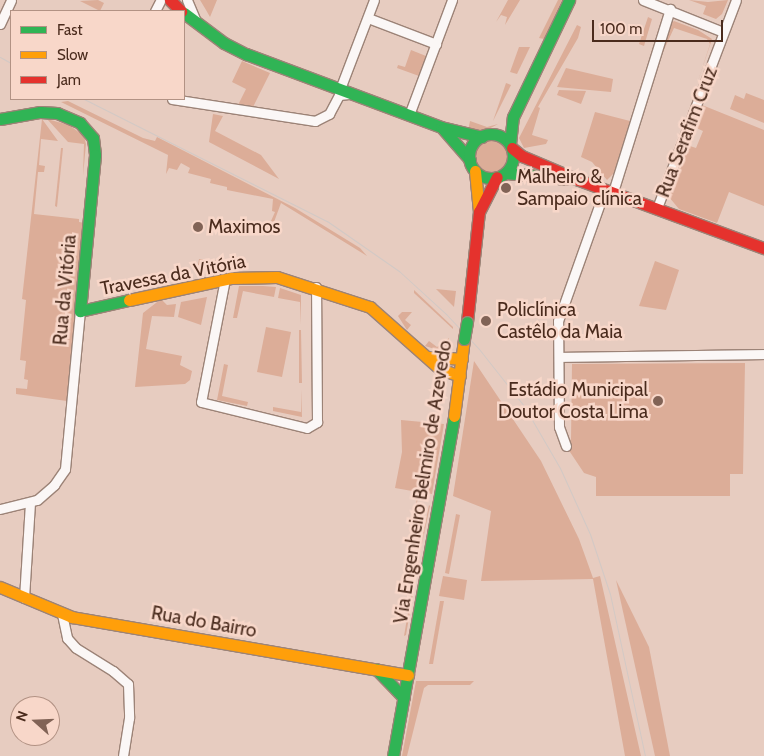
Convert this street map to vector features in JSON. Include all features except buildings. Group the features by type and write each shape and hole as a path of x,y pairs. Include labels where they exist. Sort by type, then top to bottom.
{"main road":[{"path":"501,175 513,161 511,146 513,117 568,0"},
{"path":"160,5 176,10"},
{"path":"185,14 198,25 246,54 441,128 485,136 501,136 522,156 576,179 764,248"},
{"name":"Rua da Vitória","path":"0,118 40,112 57,113 80,123 94,138 95,154 80,311"},
{"path":"472,165 473,145 513,117"},
{"path":"441,128 472,165 485,177 501,175 576,179"},
{"name":"Via Engenheiro Belmiro de Azevedo","path":"393,756 460,376 479,212 472,165"},
{"name":"Via Engenheiro Belmiro de Azevedo","path":"479,212 501,175"},
{"name":"Travessa da Vitória","path":"80,311 225,279 277,277 316,287 370,307 445,373 460,376"},
{"path":"429,357 462,359"},
{"name":"Rua do Bairro","path":"0,587 62,614 408,675"},
{"path":"376,669 404,698"}],"street":[{"path":"5,20 12,0"},
{"path":"187,0 198,25"},
{"path":"340,89 374,0"},
{"path":"409,115 452,0"},
{"path":"642,0 670,9 723,32"},
{"name":"Rua Serafim Cruz","path":"657,208 722,44 723,32 736,0"},
{"path":"566,446 559,427 558,321 609,190 670,9"},
{"path":"368,18 436,44"},
{"path":"179,100 316,121 329,114 339,96 352,94"},
{"path":"225,279 201,402 306,428 315,425 316,287"},
{"name":"Rua da Vitória","path":"0,509 38,500 54,485 65,469 80,311"},
{"path":"559,358 764,354"},
{"path":"24,598 30,502"},
{"path":"62,614 68,638 76,648 113,671 128,684 129,718 123,756"}],"shaded area":[{"path":"98,0 104,3 100,10 98,10 80,1"},
{"path":"200,0 217,0 210,17 206,10"},
{"path":"508,0 520,0 505,25 507,17 501,15 496,22"},
{"path":"558,0 562,0 544,39 539,38"},
{"path":"689,0 708,2 728,0 722,14 716,19 703,14 706,6"},
{"path":"648,17 652,19 644,46 639,44"},
{"path":"674,21 698,30 712,39 697,84 710,44 707,39 674,28 663,52 660,51 668,26"},
{"path":"577,25 581,27 578,38 538,107 540,108 532,135 548,140 546,144 524,148 519,138"},
{"path":"519,47 530,47 517,74 510,72"},
{"path":"411,50 426,56 419,76 397,68 398,65 405,67"},
{"path":"242,61 270,73 253,107 238,105 246,89 232,82"},
{"path":"566,68 613,79 611,92 557,87"},
{"path":"506,83 511,85 493,121"},
{"path":"559,90 586,91 581,104 557,95"},
{"path":"746,93 764,100 764,123 730,109 735,95 744,99"},
{"path":"68,101 143,138 155,141 157,137 295,208 360,248 367,256 281,203 274,222 271,221 275,212 272,211 273,199 227,190 227,187 210,183 211,179 188,173 190,168 181,163 177,170 169,168 166,174 168,155 61,102"},
{"path":"702,105 764,130 764,206 729,192 717,223 679,209 669,197 687,145 696,148 703,131 694,127"},
{"path":"595,112 630,121 614,173 607,180 592,162 581,157"},
{"path":"213,114 223,116 215,131 261,155 279,179 209,142"},
{"path":"42,119 58,141 41,139 39,165 45,166 44,172 38,172 34,214 79,219 79,222 85,223 67,401 16,394 16,388 27,389 28,380 24,379 26,361 20,360 26,300 22,299"},
{"path":"47,119 69,125 84,136 86,144 83,176 84,144 68,142"},
{"path":"470,121 487,127 498,124 487,130 468,131"},
{"path":"491,140 497,141 502,145 506,150 506,162 502,167 497,171 491,172 485,171 480,167 476,162 475,156 476,150 480,145 485,141"},
{"path":"61,148 63,148 57,207 55,206"},
{"path":"199,259 220,261 222,265 203,270 203,266 198,265"},
{"path":"655,261 679,270 666,310 639,306"},
{"path":"239,286 276,287 274,297 243,291 237,318 233,318"},
{"path":"280,288 301,295 301,325 300,302 278,298"},
{"path":"436,289 456,291 454,307"},
{"path":"414,290 453,327 453,329 414,293"},
{"path":"207,297 201,325 178,317 181,302"},
{"path":"161,299 167,305 176,304 174,317 152,316 146,349 182,356 180,365 192,371 190,380 185,384 135,387 143,313"},
{"path":"402,312 412,312 405,320 411,325 407,330 398,316"},
{"path":"266,327 291,332 282,377 257,372"},
{"path":"299,330 301,330 302,383 299,383"},
{"path":"449,338 449,346 441,351 425,346 429,341 437,347"},
{"path":"474,361 541,461 579,539 593,578 600,576 641,756 625,756 593,579 481,581 491,511 453,496"},
{"name":"Estádio Municipal Doutor Costa Lima","path":"745,363 743,474 730,474 730,496 596,496 596,477 584,473 566,446 571,439 572,364"},
{"path":"224,364 228,365 222,396 248,402 247,406 217,400"},
{"path":"301,389 302,417 273,411 273,407 301,412"},
{"path":"401,420 444,424 432,494 419,492 411,535 418,492 395,488 402,452"},
{"path":"430,506 414,582 413,581"},
{"path":"456,514 460,515 449,574 445,573"},
{"path":"443,576 467,580 464,600 439,596"},
{"path":"616,580 649,647 670,756 655,756"},
{"path":"413,594 406,635 404,636 411,595"},
{"path":"440,601 444,601 433,664 429,664"},
{"path":"416,681 474,681 470,685 428,685 424,688 407,756 402,756"}],"tram line":[{"path":"0,57 10,62"},
{"path":"86,100 327,221 399,271 446,314 479,349 524,406 560,468 590,534 610,594 645,756"}],"traffic: fast":[{"path":"510,144 513,117 569,0"},
{"path":"185,14 224,43 246,54 441,127 482,137"},
{"path":"0,119 40,112 57,113 80,123 93,138 95,155 80,311 129,300"},
{"path":"443,129 470,160"},
{"path":"491,134 503,138 509,144 513,156 509,168 503,174 491,178 479,174 473,168 469,156 473,144 479,138 491,134"},
{"path":"506,173 568,179"},
{"path":"464,339 467,322"},
{"path":"393,756 454,416"},
{"path":"376,669 404,698"}],"traffic: slow":[{"path":"475,171 479,212"},
{"path":"129,300 232,278 277,277 370,307 440,369 460,376"},
{"path":"454,416 464,339"},
{"path":"429,357 462,359"},
{"path":"0,587 72,617 408,675"}],"traffic: jam":[{"path":"170,0 180,10"},
{"path":"512,148 522,156 576,179 764,248"},
{"path":"467,322 479,212 497,177"}],"place":[{"name":"Malheiro & Sampaio clínica","path":"506,188"},
{"name":"Maximos","path":"198,227"},
{"name":"Policlínica Castêlo da Maia","path":"486,321"},
{"name":"Estádio Municipal Doutor Costa Lima","path":"658,401"}]}
